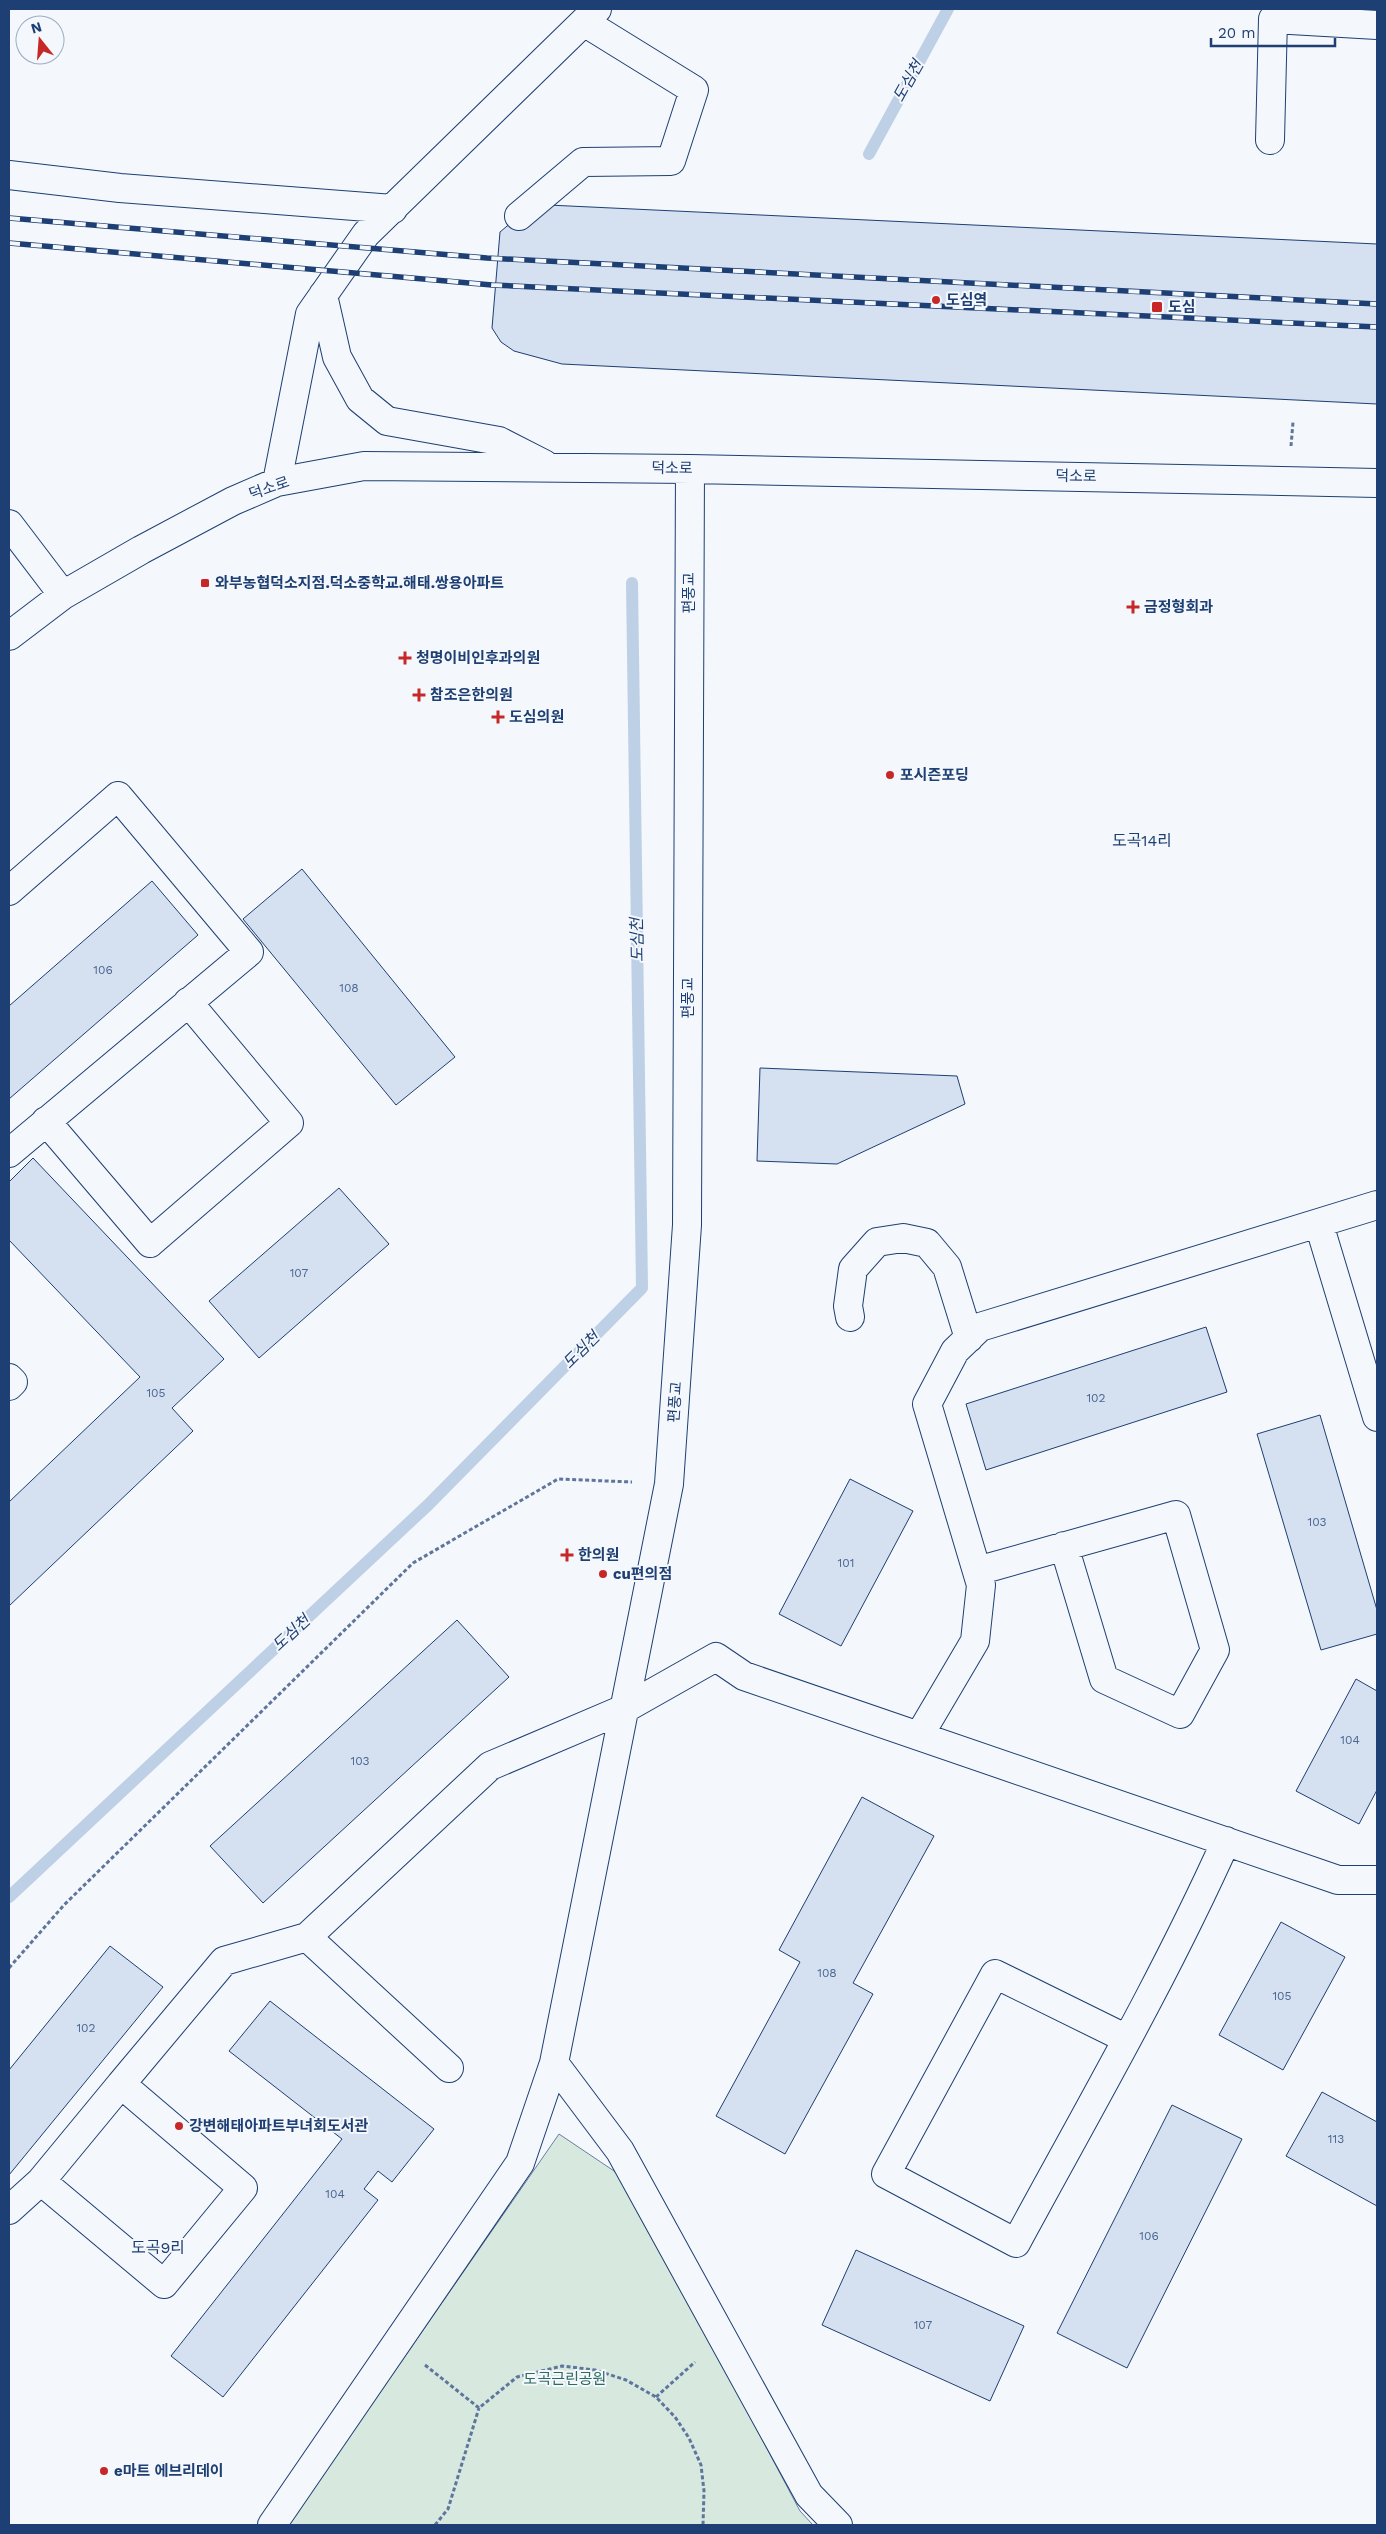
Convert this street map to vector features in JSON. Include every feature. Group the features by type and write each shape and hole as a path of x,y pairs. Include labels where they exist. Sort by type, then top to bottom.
{"street":[{"path":"277,482 310,314 366,234 590,16 694,90 671,161 583,162 519,216"},
{"path":"1270,140 1273,19 1377,25"},
{"path":"9,175 120,188 393,209"},
{"path":"323,295 337,357 360,399 387,421 499,441 550,467"},
{"name":"덕소로","path":"9,636 63,595 141,550 233,501 277,482 364,466 690,468 1377,483"},
{"name":"편풍교","path":"272,2525 520,2163 554,2063 670,1484 687,1225 690,468"},
{"path":"9,524 63,595"},
{"path":"9,891 118,796 249,952 46,1121 11,1146"},
{"path":"46,1121 150,1243 289,1123 188,1002"},
{"path":"919,1736 975,1641 981,1585 927,1404 955,1351 980,1328 1377,1205"},
{"path":"1319,1224 1377,1418"},
{"path":"850,1317 848,1306 853,1269 877,1242 903,1238 927,1242 947,1267 968,1338"},
{"path":"9,1378 13,1382 9,1386"},
{"path":"977,1571 1064,1546 1176,1514 1215,1650 1180,1714 1104,1679 1064,1546"},
{"path":"9,2210 42,2181 224,1961 307,1936 490,1766 624,1709 716,1658 744,1676 1338,1880 1377,1880"},
{"path":"1127,2039 995,1974 886,2174 1016,2243 1127,2039 1196,1907 1226,1841"},
{"path":"307,1936 449,2068"},
{"path":"554,2063 620,2152 809,2494 838,2525"},
{"path":"42,2181 164,2284 243,2188 121,2084"}],"path":[{"path":"9,1968 64,1905 413,1563 558,1479 670,1484"},
{"path":"397,2343 480,2408"},
{"path":"656,2397 698,2359"},
{"path":"435,2525 448,2509 480,2408 517,2377 562,2366 595,2370 626,2380 656,2397 675,2416 689,2438 700,2465 704,2491 703,2525"}],"green space":[{"name":"도곡근린공원","path":"559,2134 623,2177 800,2511 813,2525 288,2525"}],"building":[{"name":"도심역","path":"548,205 1377,244 1377,404 562,364 514,351 501,342 492,328 500,232 519,216"},
{"path":"302,869 455,1057 396,1105 243,919"},
{"path":"152,881 198,935 9,1099 9,1006"},
{"path":"760,1068 957,1076 965,1104 837,1164 757,1161"},
{"path":"33,1158 224,1359 172,1408 193,1431 9,1606 9,1502 140,1377 9,1240 9,1182"},
{"path":"339,1188 389,1244 259,1358 209,1301"},
{"path":"1206,1327 1227,1392 986,1470 966,1404"},
{"path":"1320,1415 1377,1610 1377,1634 1321,1650 1257,1434"},
{"path":"850,1479 913,1511 841,1646 779,1614"},
{"path":"457,1620 509,1677 263,1903 210,1846"},
{"path":"1356,1679 1377,1691 1377,1790 1359,1824 1296,1791"},
{"path":"862,1797 934,1836 853,1983 873,1994 785,2154 716,2116 800,1962 779,1950"},
{"path":"1281,1922 1345,1957 1283,2070 1219,2035"},
{"path":"110,1946 163,1987 9,2175 9,2070"},
{"path":"270,2001 434,2129 392,2182 378,2171 364,2189 378,2200 223,2397 171,2356 342,2139 229,2051"},
{"path":"1322,2092 1377,2122 1377,2206 1286,2156"},
{"path":"1172,2105 1242,2139 1127,2368 1057,2333"},
{"path":"856,2250 1024,2326 990,2401 822,2325"}],"waterway":[{"name":"도심천","path":"869,154 948,9"},
{"name":"도심천","path":"9,1897 428,1505 642,1288 632,583"}],"railway":[{"path":"9,218 487,258 1377,304"},
{"path":"9,243 492,285 1377,327"}],"place":[{"name":"도심역","path":"936,300"},
{"name":"도심","path":"1157,307"},
{"name":"와부농협덕소지점.덕소중학교.해태.쌍용아파트","path":"205,583"},
{"name":"금정형회과","path":"1133,607"},
{"name":"청명이비인후과의원","path":"405,658"},
{"name":"참조은한의원","path":"419,695"},
{"name":"도심의원","path":"498,717"},
{"name":"포시즌포딩","path":"890,775"},
{"name":"한의원","path":"567,1555"},
{"name":"cu편의점","path":"603,1574"},
{"name":"강변해태아파트부녀회도서관","path":"179,2126"},
{"name":"e마트 에브리데이","path":"104,2471"}],"district":[{"name":"도곡14리","path":"1142,840"},
{"name":"도곡9리","path":"158,2247"}]}
